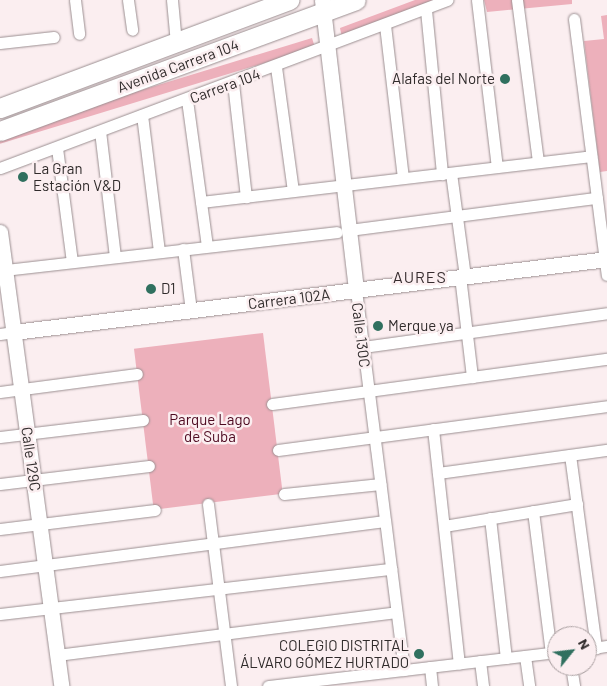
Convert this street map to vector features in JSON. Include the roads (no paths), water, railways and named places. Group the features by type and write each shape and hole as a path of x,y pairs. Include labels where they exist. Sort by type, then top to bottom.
{"main road":[{"name":"Avenida Carrera 104","path":"0,108 176,42 265,4 289,0"},
{"name":"Avenida Carrera 104","path":"0,131 323,6 356,0"}],"street":[{"path":"75,0 79,34"},
{"path":"128,0 132,30"},
{"path":"172,0 176,42"},
{"name":"Carrera 104","path":"0,168 328,48 448,0"},
{"path":"477,0 497,167"},
{"path":"517,0 538,162"},
{"name":"Calle 130C","path":"323,6 344,185 343,231 356,290 404,670"},
{"path":"426,10 446,173 457,216 472,377"},
{"path":"574,19 607,275"},
{"path":"385,25 403,178"},
{"path":"0,43 54,38"},
{"path":"276,67 292,191"},
{"path":"233,83 246,197"},
{"path":"187,100 207,246"},
{"path":"142,115 159,252"},
{"path":"100,132 115,257"},
{"path":"57,148 72,262"},
{"path":"201,202 592,156"},
{"path":"5,270 343,231 597,198"},
{"name":"Calle 129C","path":"0,232 5,270 7,333 21,389 61,686"},
{"path":"183,249 191,311"},
{"name":"Carrera 102A","path":"7,333 606,259"},
{"path":"363,347 607,313"},
{"path":"272,404 607,359"},
{"path":"0,392 137,374"},
{"path":"278,450 607,406"},
{"path":"0,437 143,420"},
{"path":"433,429 459,664"},
{"path":"438,473 607,450"},
{"path":"570,455 594,626"},
{"path":"0,484 149,466"},
{"path":"284,494 380,484"},
{"path":"208,504 231,686"},
{"path":"444,526 577,504"},
{"path":"0,529 155,510"},
{"path":"533,511 550,626"},
{"path":"490,518 506,658"},
{"path":"0,571 385,521"},
{"path":"0,614 391,569"},
{"path":"57,655 396,612"},
{"path":"268,686 547,654"},
{"path":"525,656 529,686"},
{"path":"480,661 483,686"},
{"path":"430,667 432,686"}],"place":[{"name":"Alafas del Norte","path":"505,79"},
{"name":"La Gran Estación V&D","path":"23,177"},
{"name":"D1","path":"151,289"},
{"name":"Merque ya","path":"378,326"},
{"name":"COLEGIO DISTRITAL ÁLVARO GÓMEZ HURTADO","path":"419,654"}],"district":[{"name":"AURES","path":"420,277"}],"park label":[{"name":"Parque Lago de Suba","path":"210,428"}]}
